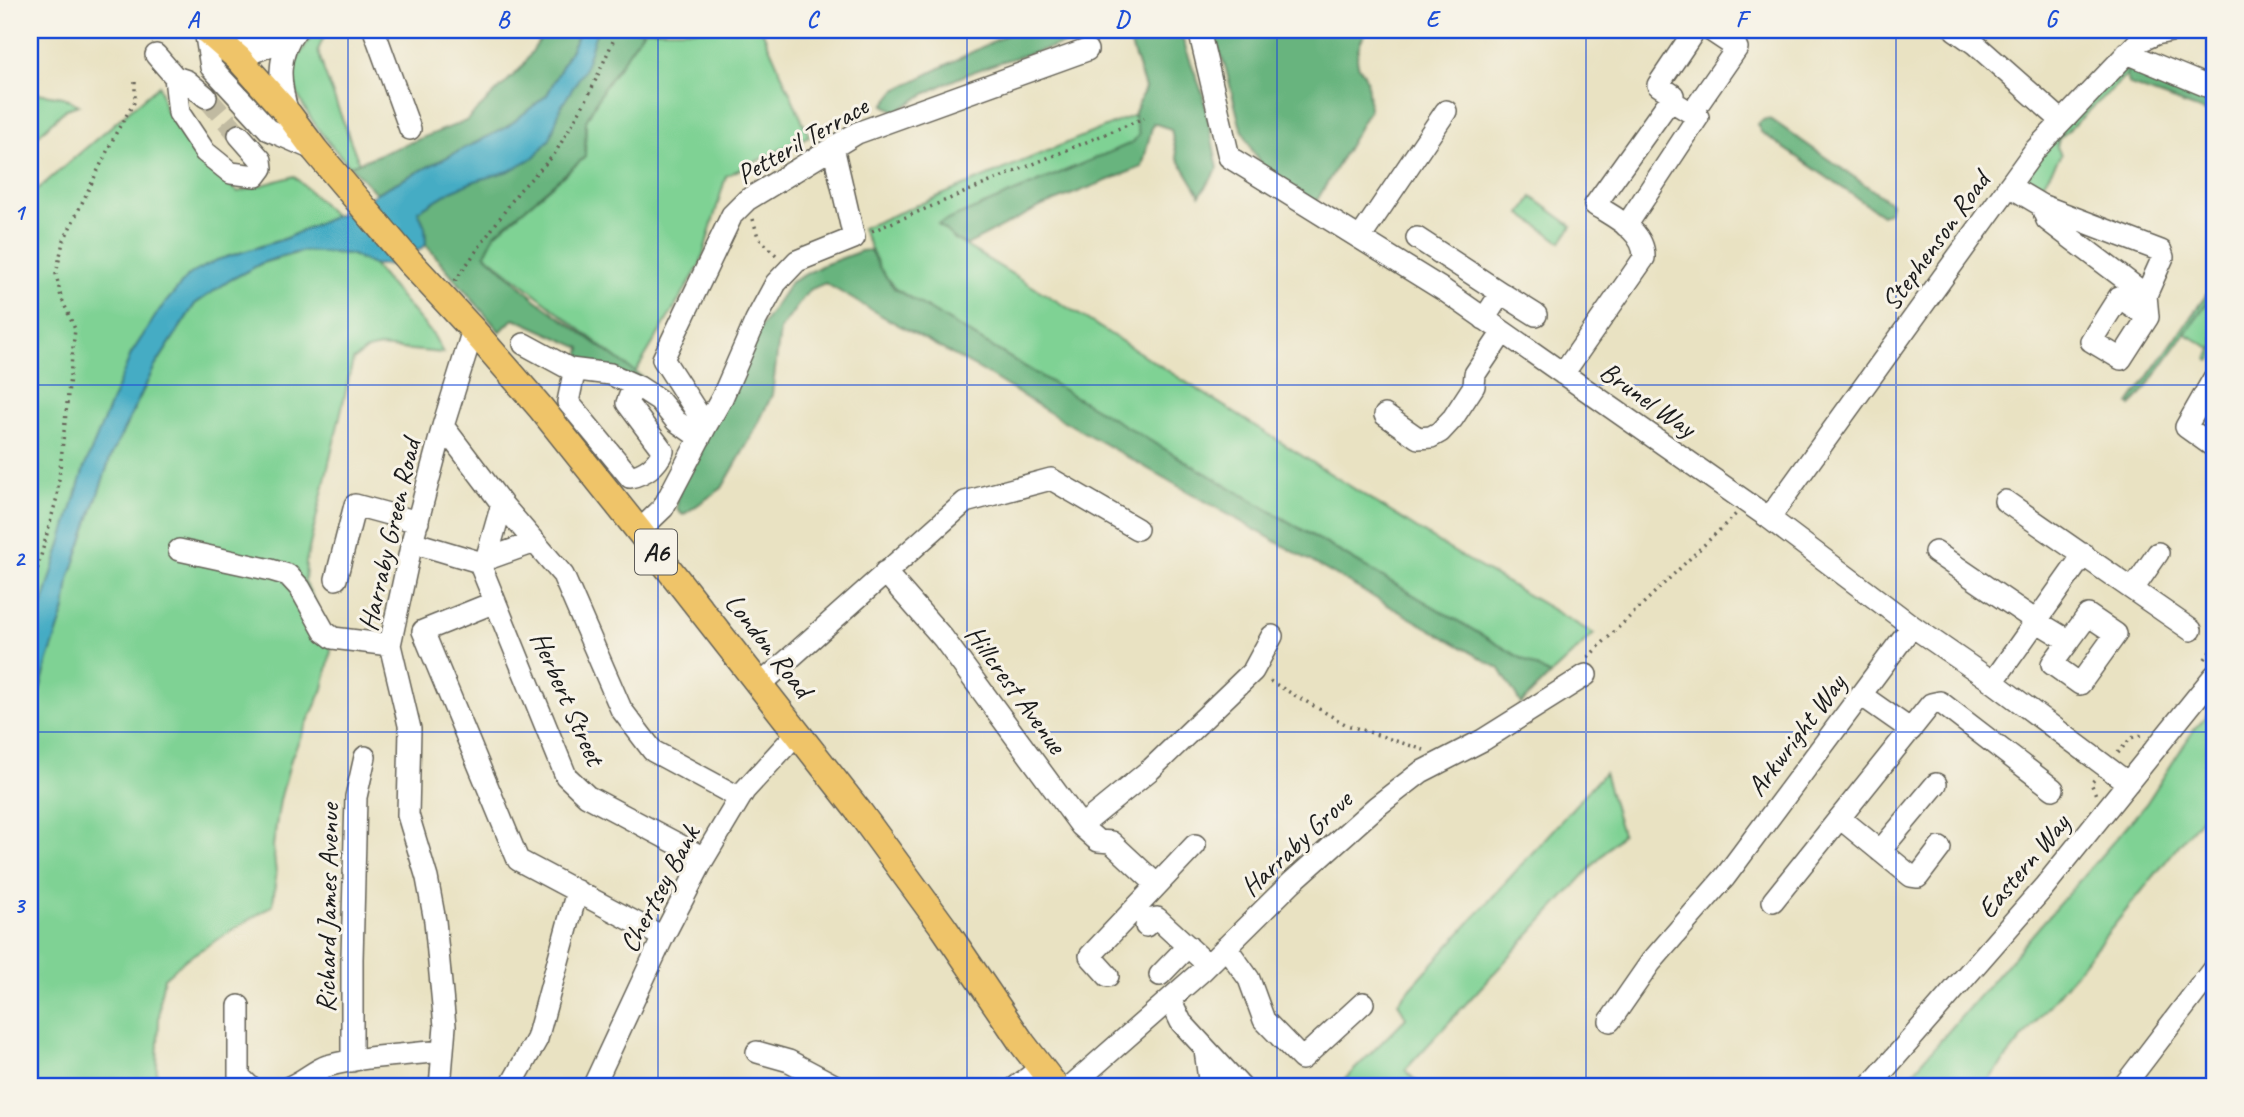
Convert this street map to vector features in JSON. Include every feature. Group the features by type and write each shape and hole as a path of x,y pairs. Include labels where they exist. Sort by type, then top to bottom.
{"main road":[{"name":"A6","path":"205,30 238,58 289,115 315,150"},
{"name":"London Road","path":"315,150 409,261 473,330 761,684 944,928 1048,1078"}],"street":[{"name":"A6","path":"205,30 211,67 269,130 315,150"},
{"path":"238,58 260,30"},
{"path":"374,30 410,129"},
{"name":"Brunel Way","path":"1199,30 1229,157 1484,318 1769,518 2128,783"},
{"path":"1563,374 1644,258 1644,248 1632,230 1595,205 1673,95 1658,85 1695,30"},
{"path":"1692,113 1737,48 1710,30"},
{"path":"1955,30 1975,44 2062,121"},
{"name":"Stephenson Road","path":"1769,518 2035,150 2138,42 2156,34 2176,30"},
{"path":"238,58 293,34"},
{"path":"289,115 280,88 280,65 293,34"},
{"path":"2138,42 2214,89"},
{"name":"Petteril Terrace","path":"703,432 663,359 732,215 747,200 857,134 1087,50"},
{"path":"156,55 175,77 187,81 206,97"},
{"path":"175,77 179,113 205,152 231,173 256,176 262,168 261,160 239,135"},
{"path":"1626,226 1699,117 1670,100"},
{"path":"1360,238 1446,111"},
{"path":"639,531 663,508 722,398 776,282 797,261 854,238 832,148"},
{"path":"2009,186 2041,205 2161,251 2163,257 2146,295 2148,317"},
{"path":"2041,205 2047,220 2146,295"},
{"path":"1417,238 1536,315"},
{"path":"1484,318 1501,293"},
{"name":"Harraby Green Road","path":"440,1087 444,1026 435,921 427,878 408,815 411,729 390,645 415,532 443,426 473,330"},
{"path":"1385,415 1418,438 1431,437 1440,432 1474,387 1475,374 1503,332"},
{"path":"524,344 570,369 610,374 634,385 659,400 676,421 703,432"},
{"path":"578,370 573,378 568,402 630,477 647,470 660,458 663,451 627,403 634,385"},
{"path":"2214,378 2186,427 2214,447"},
{"path":"443,426 502,504 563,575 621,709 653,751 740,798"},
{"path":"761,684 965,502 1051,479 1137,529"},
{"path":"2005,501 2191,630"},
{"path":"483,561 502,504"},
{"path":"336,579 355,505 483,561 535,542"},
{"path":"179,550 288,575 300,588 324,631 333,638 390,645"},
{"path":"1935,552 2069,641"},
{"path":"2133,589 2158,553"},
{"path":"1993,682 2084,554"},
{"name":"Herbert Street","path":"483,561 495,602 566,776 587,796 704,858"},
{"name":"Hillcrest Avenue","path":"885,572 943,638 1081,826 1098,841 1111,842 1157,885"},
{"path":"495,602 423,631 519,860 663,937"},
{"name":"Arkwright Way","path":"1610,1021 1651,962 1725,877 1912,626"},
{"path":"1081,826 1151,769 1252,671 1272,636"},
{"name":"Harraby Grove","path":"1070,1087 1208,965 1292,882 1376,807 1420,772 1483,740 1586,675"},
{"name":"Eastern Way","path":"1869,1087 2044,887 2214,676"},
{"path":"1861,695 1911,730"},
{"path":"1773,901 1931,704 1940,702 2053,789"},
{"name":"Chertsey Bank","path":"593,1087 663,937 704,858 740,798 798,732"},
{"name":"Richard James Avenue","path":"352,1061 356,797 365,757"},
{"path":"1880,851 1936,784"},
{"path":"1840,818 1910,876 1919,877 1940,848"},
{"path":"1108,976 1090,956 1195,845"},
{"path":"510,1087 537,1039 578,891"},
{"path":"1146,926 1152,919 1157,918 1208,965"},
{"path":"1160,975 1188,946"},
{"path":"1226,947 1250,979 1264,1020 1302,1059 1363,1003"},
{"path":"2123,1087 2211,979"},
{"path":"1170,999 1181,1022 1241,1087"},
{"path":"239,1006 239,1076 250,1087"},
{"path":"1205,1050 1210,1087"},
{"path":"289,1087 303,1082 323,1067 442,1051"},
{"path":"757,1052 789,1061 838,1087"},
{"path":"1016,1087 1048,1078"}],"path":[{"path":"457,278 519,191 554,155 588,97 618,30"},
{"path":"30,596 57,497 75,329 61,297 56,274 62,242 117,131 135,102 135,82"},
{"path":"854,238 1144,118"},
{"path":"747,200 758,237 778,257 797,261"},
{"path":"1586,675 1588,656 1748,503"},
{"path":"1252,671 1347,725 1448,758"}],"green space":[{"path":"316,30 327,30 318,50 359,163 350,166 312,120 297,92 294,68"},
{"path":"546,30 581,30 547,95 507,127 376,193 350,166 466,121 522,67"},
{"path":"589,30 644,30 603,89 586,121 585,157 495,234 485,254 535,299 646,380 578,363 581,348 514,318 500,332 426,245 425,227 418,211 539,137"},
{"path":"644,30 762,30 809,136 726,176 700,265 635,373 485,254 495,234 584,158 586,121 603,89"},
{"path":"1016,30 1118,30 1033,52 975,71 921,96 897,112 884,105 896,90"},
{"path":"1126,30 1179,30 1203,95 1218,168 1200,195 1177,157 1171,129 1153,123 1142,167 1042,206 967,245 956,240 938,224 1132,143 1139,135 1134,115 1145,88"},
{"path":"1212,30 1369,30 1361,42 1357,58 1367,84 1369,111 1316,202 1266,171 1253,152 1240,125 1226,69"},
{"path":"2128,68 2126,76 2059,139 2057,147 2061,155 2037,193 2028,178 2030,159 2118,73"},
{"path":"2128,68 2214,99 2214,115 2130,85 2126,76"},
{"path":"159,85 165,109 201,162 238,192 294,176 335,216 284,239 217,260 131,354 30,652 30,196"},
{"path":"30,92 63,97 79,105 66,109 30,143"},
{"path":"1134,115 1140,135 1132,143 939,224 956,240 1088,320 1449,549 1594,634 1550,675 894,288 879,267 862,228"},
{"path":"1765,119 1772,120 1891,203 1889,212 1882,215 1761,132 1757,124"},
{"path":"1532,197 1572,226 1561,242 1521,214"},
{"path":"870,250 894,288 1550,675 1521,704 1500,669 825,283 809,290 780,330 772,395 722,488 683,515 677,506 680,484 700,418 791,282 821,266"},
{"path":"304,251 350,254 373,265 434,336 443,353 380,347 367,350 353,360 306,562 305,582 331,635 331,651 323,689 292,756 280,800 273,846 276,873 273,905 186,959 164,978 160,998 156,1087 30,1087 30,726 65,609 69,579 111,456 154,368 195,304 230,280 262,263"},
{"path":"2214,284 2214,293 2131,406 2129,404"},
{"path":"2214,293 2214,357 2210,361 2208,360 2212,349 2184,333"},
{"path":"2214,708 2214,802 1983,1087 1900,1087 2146,804 2193,731"},
{"path":"1604,773 1622,834 1405,1070 1422,1087 1337,1087 1406,1018 1398,1002"}],"water":[{"path":"581,30 597,30 584,70 561,107 550,139 534,157 509,171 451,191 418,211 425,227 426,245 396,264 373,265 350,254 304,251 283,256 262,263 230,280 195,304 154,368 111,456 69,579 65,609 30,726 30,646 84,468 131,354 160,309 190,274 217,260 284,239 357,208 376,193 507,127 547,95"}],"tunnel":[{"path":"206,97 239,135"}]}
